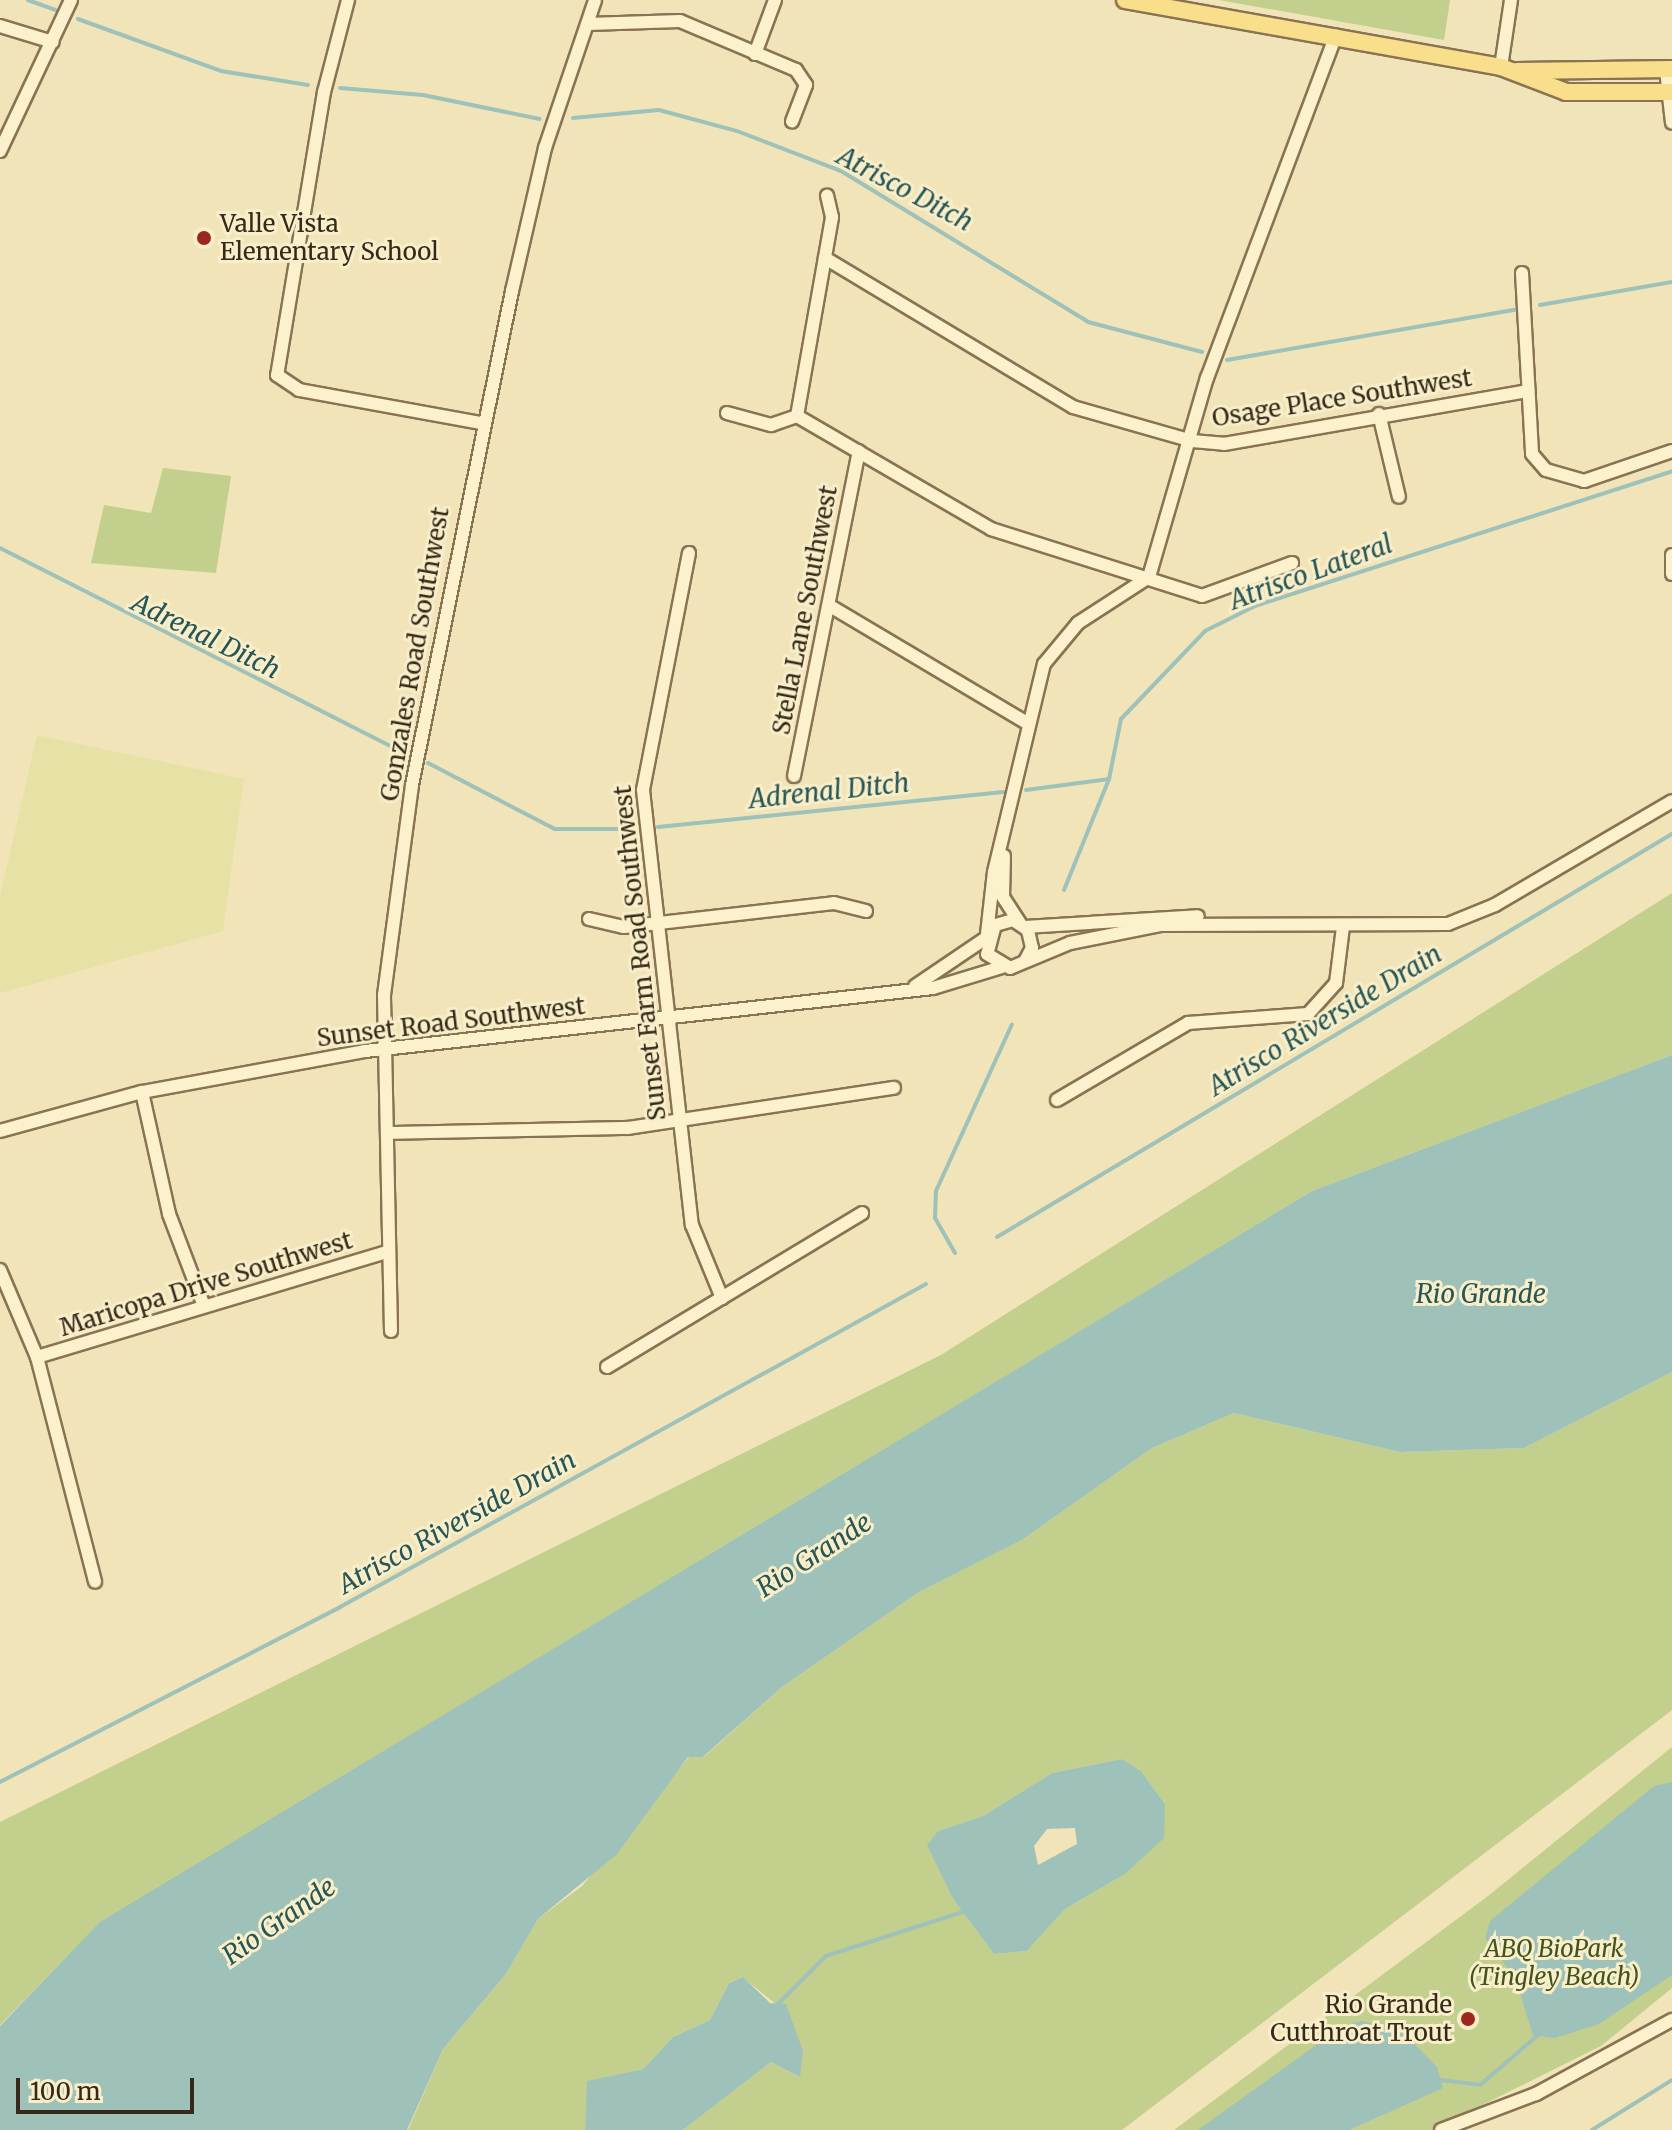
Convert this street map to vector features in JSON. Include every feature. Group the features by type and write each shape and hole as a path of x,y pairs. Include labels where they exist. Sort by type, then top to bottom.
{"main road":[{"path":"1125,0 1336,35 1509,69 1669,70"},
{"path":"1509,69 1566,92 1670,92"}],"street":[{"path":"0,151 71,0"},
{"path":"348,0 324,92 277,375 299,390 481,423"},
{"name":"Gonzales Road Southwest","path":"391,1331 388,1050 384,995 412,785 481,423 545,148 562,90 595,0"},
{"path":"755,54 775,0"},
{"path":"1509,69 1511,0"},
{"path":"588,24 680,21 796,70 806,85 792,121"},
{"path":"0,26 54,39"},
{"path":"1248,921 1140,928 1002,967 987,954 987,936 1006,824 1027,723 1052,649 1149,577 1192,441 1207,378 1259,257 1336,35"},
{"path":"1669,70 1672,123"},
{"path":"797,416 825,258 827,196"},
{"name":"Osage Place Southwest","path":"825,258 1073,407 1192,441 1224,444 1379,414 1528,391"},
{"path":"1522,273 1532,454 1546,470 1584,481 1672,451"},
{"path":"727,413 771,425 797,416 1017,540 1149,577 1202,596 1292,563"},
{"path":"1379,414 1399,497"},
{"name":"Stella Lane Southwest","path":"794,776 859,451"},
{"name":"Sunset Farm Road Southwest","path":"689,553 644,769 656,924 692,1225 722,1298"},
{"path":"1672,555 1672,574"},
{"path":"830,606 1027,723"},
{"path":"987,936 1002,921 1043,931 1168,915 1343,927 1448,924 1495,905 1672,801"},
{"path":"1006,824 1001,891 1032,944 1025,961"},
{"path":"589,919 615,927 834,903 866,911"},
{"path":"1057,1100 1188,1023 1308,1014 1336,983 1343,927"},
{"name":"Sunset Road Southwest","path":"912,987 987,936"},
{"name":"Sunset Road Southwest","path":"0,1131 142,1092 388,1050 912,987 1002,967"},
{"path":"388,1133 628,1128 894,1088"},
{"path":"142,1092 169,1214 204,1306"},
{"path":"607,1367 862,1213"},
{"name":"Maricopa Drive Southwest","path":"37,1357 388,1252"},
{"path":"0,1270 37,1357 95,1582"},
{"path":"1441,2130 1536,2094 1672,2020"}],"shaded area":[{"path":"37,735 244,779 223,931 0,993 0,896"}],"green space":[{"path":"1219,0 1450,0 1444,40"},
{"path":"163,468 231,476 216,573 91,563 104,505 151,513"},
{"path":"1672,893 1672,1055 1312,1191 101,1922 0,2025 0,1822 941,1355"},
{"path":"1672,1372 1672,1710 1122,2130 683,2130 771,2062 800,2077 777,2005 742,1977 729,1983 710,2020 673,2037 643,2069 588,2081 585,2130 408,2130 443,2049 506,1974 538,1919 582,1886 689,1757 704,1757 782,1687 919,1592 1022,1540 1152,1448 1234,1413 1400,1452 1524,1448","holes":["1122,1759 1139,1769 1165,1804 1125,1874 1065,1909 1027,1951 994,1954 953,1899 928,1845 938,1831 983,1816 1052,1773"]},
{"name":"ABQ BioPark (Tingley Beach)","path":"1672,1747 1672,1988 1601,2046 1432,2130 1174,2130 1488,1896"}],"water":[{"name":"Rio Grande","path":"1672,1055 1672,1372 1524,1448 1400,1452 1234,1413 1152,1448 1022,1540 919,1592 782,1687 703,1757 688,1757 617,1854 538,1919 506,1974 443,2049 407,2130 0,2130 0,2026 100,1922 1312,1191"},
{"path":"1122,1759 1140,1770 1165,1804 1164,1838 1125,1874 1065,1909 1027,1951 994,1954 953,1899 927,1845 938,1831 983,1816 1052,1773","holes":["1075,1828 1077,1844 1038,1865 1034,1846 1047,1829"]},
{"path":"1672,1782 1672,1975 1599,2024 1555,2038 1533,2035 1515,1978 1485,1938 1490,1921 1654,1786"},
{"path":"743,1977 770,2003 786,2004 803,2051 800,2077 771,2062 683,2130 585,2130 587,2081 643,2069 673,2037 710,2020 729,1983"},
{"path":"1362,2021 1402,2031 1437,2067 1443,2088 1349,2130 1198,2130 1343,2026"}],"waterway":[{"name":"Atrisco Ditch","path":"28,0 55,10"},
{"name":"Atrisco Ditch","path":"78,19 221,71 308,85"},
{"name":"Atrisco Ditch","path":"340,88 423,95 540,119"},
{"name":"Atrisco Ditch","path":"573,118 659,110 737,131 841,171 1088,322 1202,352"},
{"path":"1540,305 1672,282"},
{"name":"Atrisco Ditch","path":"1227,360 1518,309"},
{"name":"Atrisco Lateral","path":"1064,890 1109,779 1121,719 1205,631 1255,606 1672,471"},
{"name":"Adrenal Ditch","path":"0,548 399,750"},
{"name":"Adrenal Ditch","path":"428,763 555,829 634,829"},
{"name":"Adrenal Ditch","path":"1026,790 1109,779"},
{"name":"Adrenal Ditch","path":"658,827 1003,792"},
{"name":"Atrisco Riverside Drain","path":"997,1237 1672,834"},
{"path":"955,1253 935,1218 936,1191 1012,1024"},
{"name":"Atrisco Riverside Drain","path":"0,1782 340,1607 926,1284"},
{"path":"777,2005 826,1956 962,1912"},
{"path":"1441,2080 1480,2085 1538,2035"},
{"path":"1592,2130 1672,2080"}],"place":[{"name":"Valle Vista Elementary School","path":"204,238"},
{"name":"Rio Grande Cutthroat Trout","path":"1468,2019"}]}
